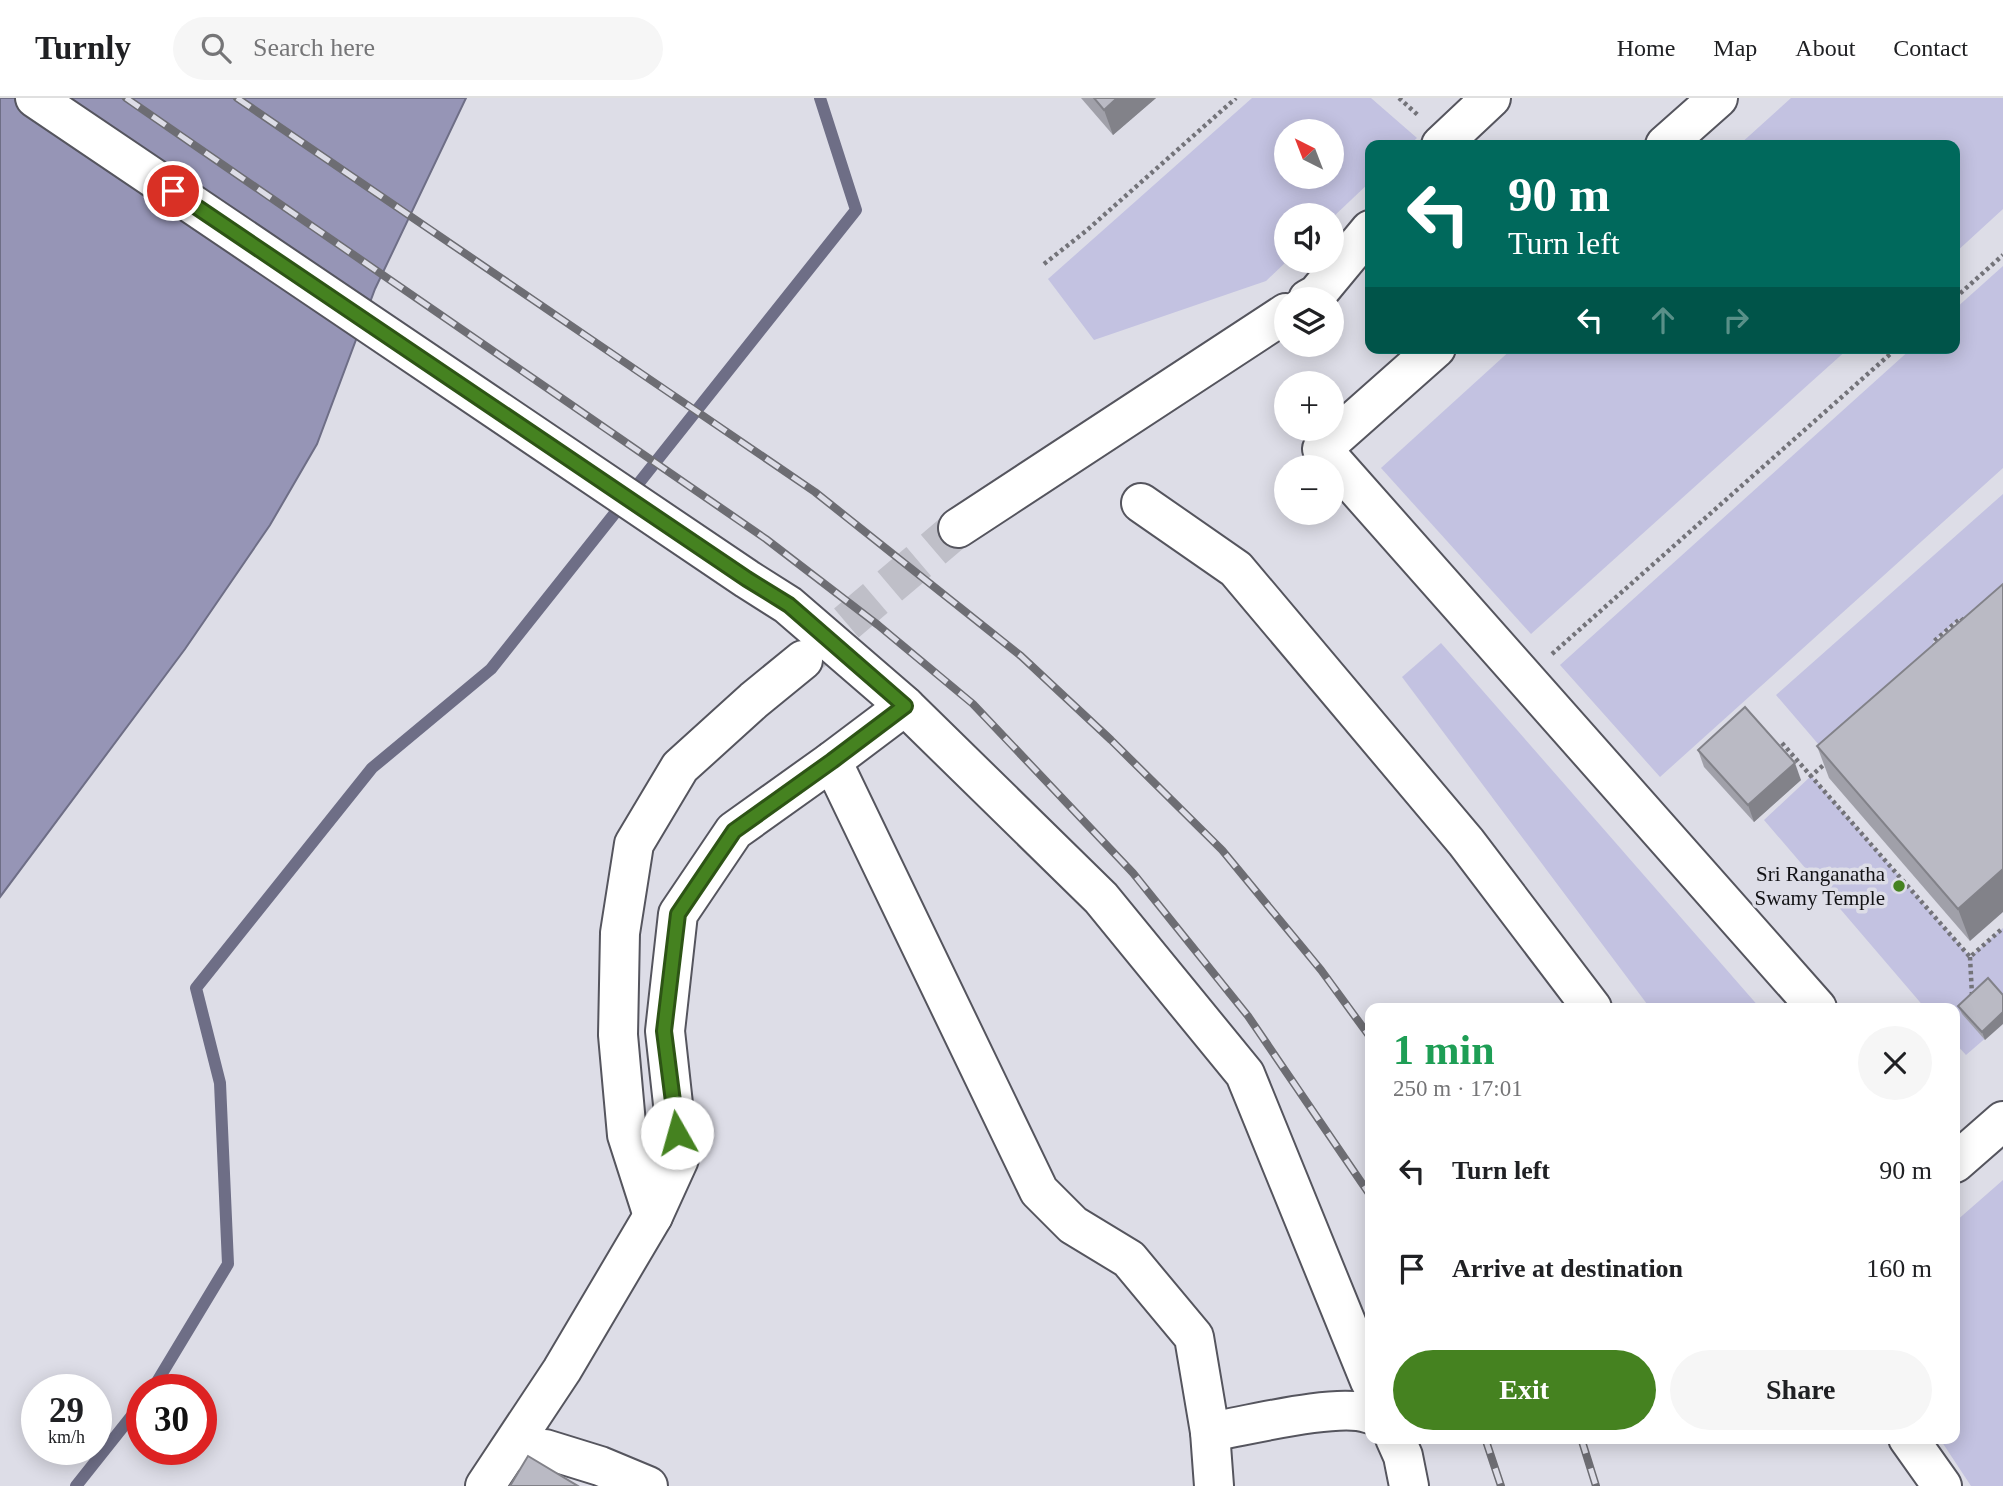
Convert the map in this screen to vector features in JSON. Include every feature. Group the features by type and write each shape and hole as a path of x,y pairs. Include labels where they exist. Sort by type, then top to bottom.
{"street":[{"path":"35,98 789,605 905,706 1101,898 1245,1074 1365,1369"},
{"path":"1446,140 1491,98"},
{"path":"1671,140 1718,98"},
{"path":"1322,287 1365,236"},
{"path":"958,528 1274,321"},
{"path":"1429,354 1322,449 1813,1003"},
{"path":"1140,503 1236,569 1466,842 1588,1003"},
{"path":"653,1216 627,1135 618,1035 620,933 634,844 680,767 803,660"},
{"path":"485,1486 562,1370 653,1216 680,1159 664,1031 678,914 734,831 905,706"},
{"path":"832,761 1039,1191 1073,1225 1129,1259 1194,1336 1210,1432 1214,1486"},
{"path":"1960,1159 2003,1121"},
{"path":"1210,1432 1336,1410 1365,1412"},
{"path":"1398,1444 1409,1486"},
{"path":"1912,1444 1942,1486"},
{"path":"509,1451 545,1449 600,1466 648,1486"}],"path":[{"path":"1044,264 1086,231 1236,98"},
{"path":"1960,294 2003,255"},
{"path":"1525,678 1891,354"},
{"path":"1940,650 1933,642 1961,618 1968,626"},
{"path":"1782,743 1970,957 1972,995"},
{"path":"1811,776 1831,759"},
{"path":"1970,957 2003,928"}],"shaded area":[{"path":"0,98 466,98 375,289 317,444 270,525 185,649 0,897"},
{"path":"1252,98 1371,98 1417,138 1365,140 1365,187 1344,207 1344,203 1274,203 1274,273 1266,281 1094,340 1048,279"},
{"path":"1791,98 2003,98 2003,209 1960,248 1960,140 1745,140"},
{"path":"2003,266 2003,468 1660,777 1560,665 1905,354 1960,354 1960,305"},
{"path":"1506,354 1842,354 1531,634 1381,468"},
{"path":"2003,494 2003,609 1975,633 1960,618 1933,642 1947,658 1831,759 1776,695"},
{"path":"1441,643 1756,1003 1646,1003 1402,677"},
{"path":"1811,776 1970,957 2003,928 2003,1023 1966,1055 1960,1048 1960,1003 1921,1003 1764,820"},
{"path":"2003,1180 2003,1486 1971,1486 1943,1444 1960,1444 1960,1218"}],"building":[{"path":"1094,98 1117,98 1104,110"},
{"path":"2003,584 2003,869 1958,909 1817,746"},
{"path":"1745,707 1795,763 1748,805 1698,750"},
{"path":"1988,978 2003,995 2003,1012 1982,1032 1960,1008 1960,1004"},
{"path":"528,1456 578,1486 510,1486"}],"waterway":[{"path":"162,1374 228,1264 220,1083 196,988 372,768 491,669 856,210 820,98"},
{"path":"76,1486 126,1423"}],"tunnel":[{"path":"803,660 958,528"}],"railway":[{"path":"126,98 766,539 878,625 973,704 1133,873 1248,1016 1365,1188"},
{"path":"237,98 815,492 1021,656 1222,850 1321,970 1365,1030"},
{"path":"1487,1444 1501,1486"},
{"path":"1583,1444 1596,1486"}],"place":[{"name":"Sri Ranganatha Swamy Temple","path":"1899,886"}],"route":[{"path":"173,191 789,605 905,706 734,831 678,914 664,1031 677,1133"}]}
